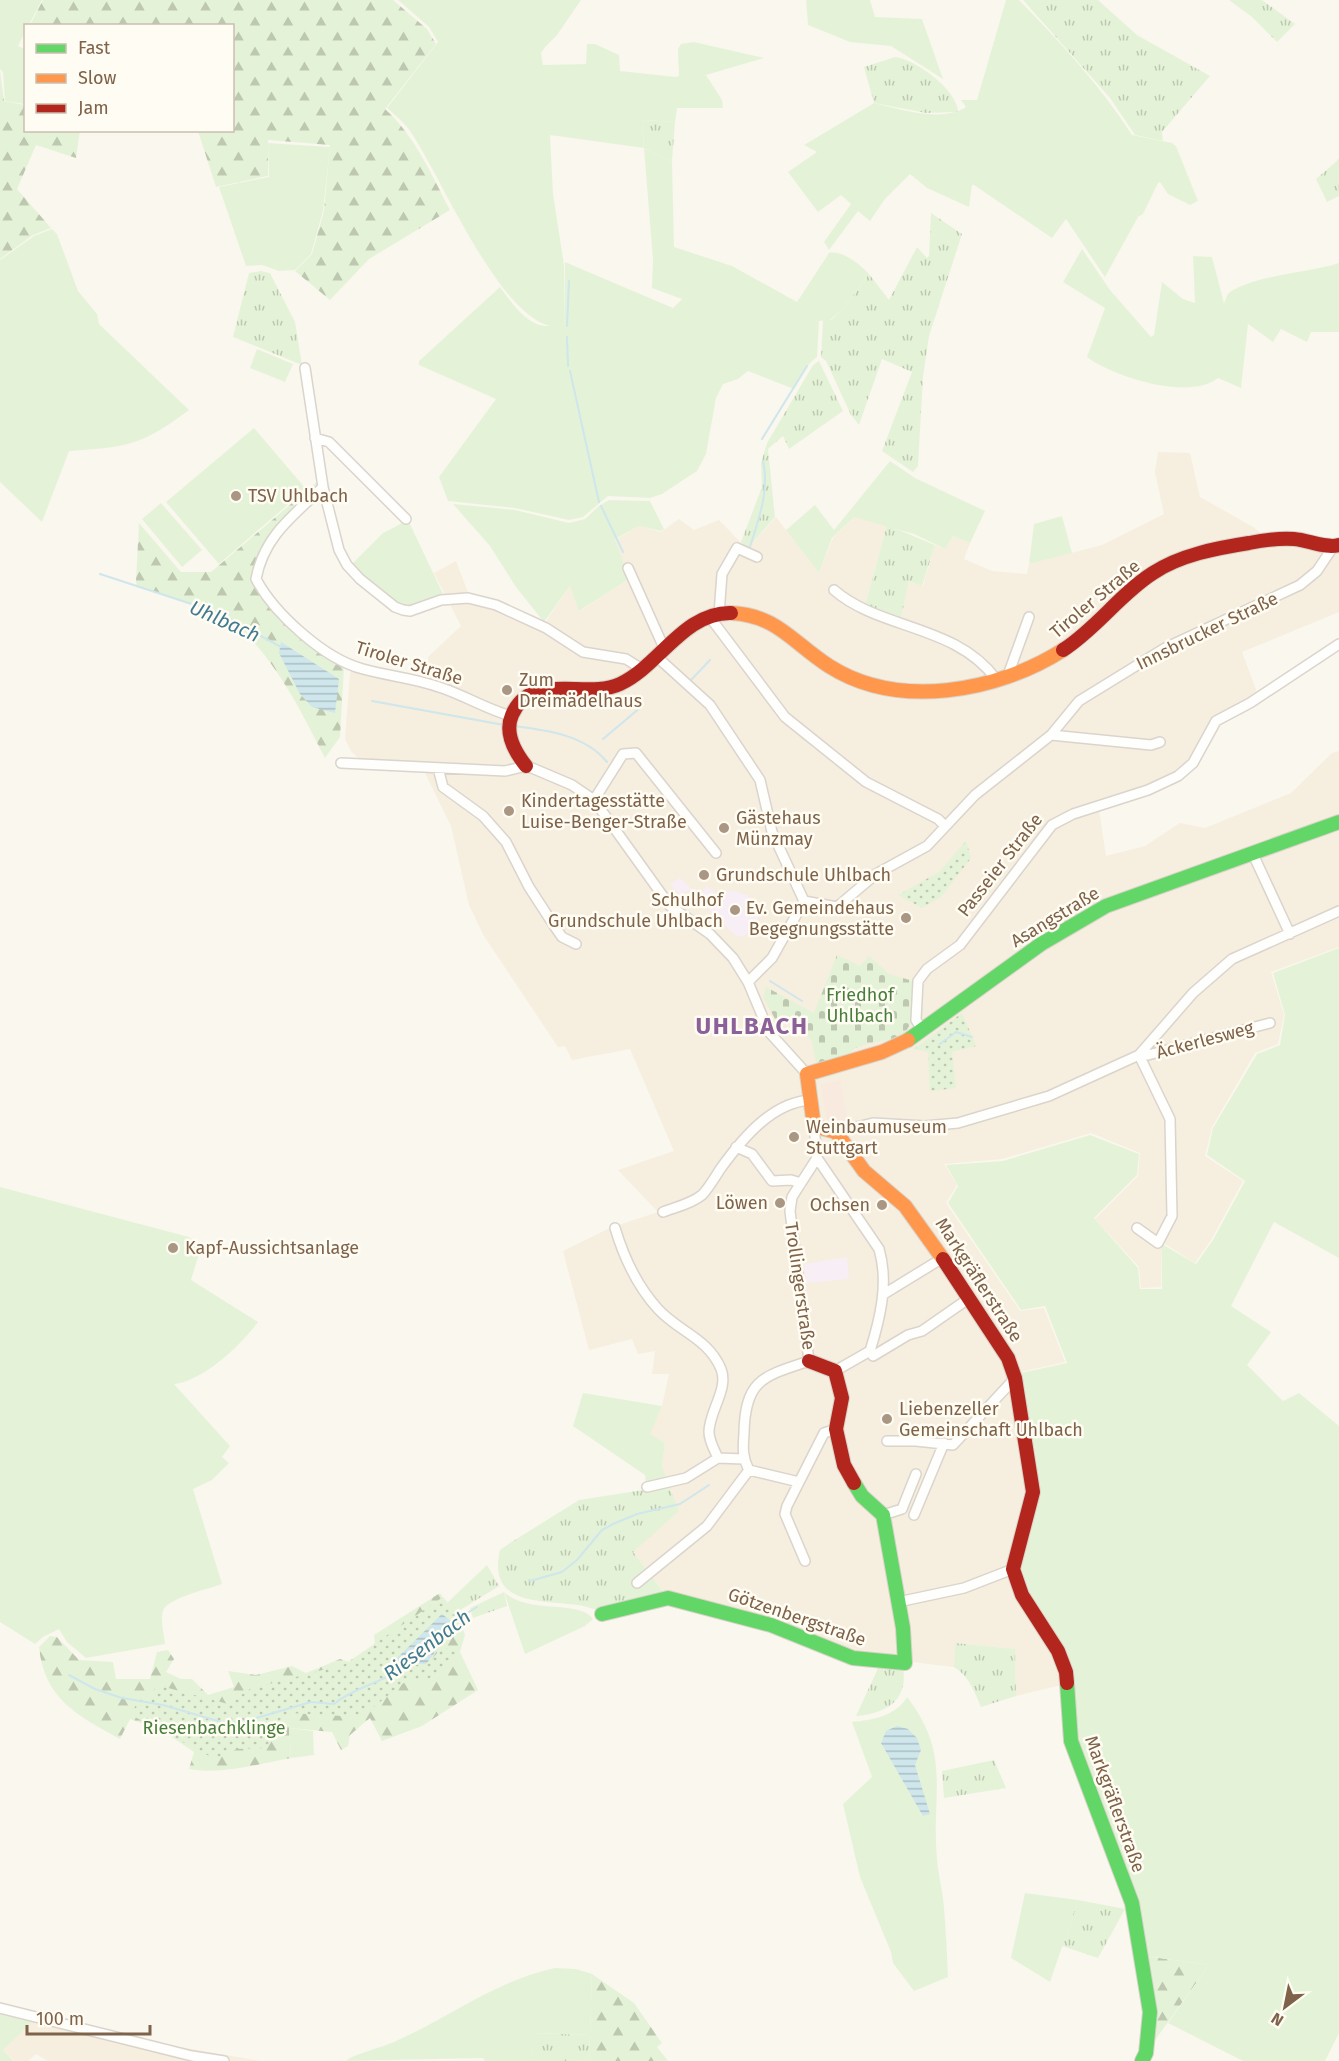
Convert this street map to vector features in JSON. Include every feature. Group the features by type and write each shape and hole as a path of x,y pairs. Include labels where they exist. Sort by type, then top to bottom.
{"street":[{"path":"305,368 323,487 339,550 346,565 395,607 410,611 441,600 468,598 495,604 546,628 583,652 626,659 642,669"},
{"path":"315,438 329,442 406,519"},
{"name":"Tiroler Straße","path":"323,487 271,540 260,557 256,579 273,606 296,627 347,663 438,686 510,723"},
{"name":"Tiroler Straße","path":"714,615 751,615 771,621 829,666 872,684 907,690 945,690 1002,677 1070,645 1100,622 1142,582 1164,567 1194,556 1276,539 1336,546"},
{"name":"Innsbrucker Straße","path":"804,901 837,907 876,874 927,846 975,795 1051,735 1079,701 1157,653 1300,585 1317,572 1336,546"},
{"path":"757,557 737,548 722,574 714,615 785,717 866,782 932,816 945,826"},
{"path":"628,568 660,652 710,705 760,780 772,832 804,901 772,958 748,982"},
{"path":"834,590 847,602 944,638 1002,677"},
{"path":"714,615 688,627 623,683 610,688 537,690 522,699 510,723 513,747 526,766 564,781 594,800 670,906 722,945 748,982 769,1032 807,1074 817,1158 879,1249 884,1294 870,1352 835,1371"},
{"name":"Tiroler Straße","path":"1002,677 1029,617"},
{"name":"Passeier Straße","path":"923,1031 916,1020 918,981 927,969 960,945 1052,825 1073,814 1148,790 1178,776 1193,763 1216,721 1250,703 1339,644"},
{"path":"1051,735 1151,745 1160,742"},
{"path":"594,800 623,754 636,753 716,852"},
{"path":"341,763 505,771 526,766"},
{"path":"438,768 443,787 494,825 555,927 562,937 576,944"},
{"name":"Asangstraße","path":"807,1074 882,1052 923,1031 1041,944 1106,906 1339,822"},
{"path":"1252,852 1290,934"},
{"path":"814,1126 836,1132 873,1123 925,1126 958,1122 1049,1096 1139,1055 1216,971 1232,959 1339,911"},
{"name":"Äckerlesweg","path":"1139,1055 1148,1055 1270,1023"},
{"path":"1137,1228 1158,1243 1172,1216 1170,1119 1139,1055"},
{"path":"663,1212 685,1205 703,1194 736,1147 759,1125 789,1103 811,1100"},
{"name":"Markgräflerstraße","path":"836,1132 864,1171 888,1191 920,1224 1008,1358 1015,1378 1033,1492 1013,1569 1022,1595 1058,1651 1066,1672 1071,1741 1135,1912 1150,2012 1146,2054 1142,2061"},
{"path":"736,1147 752,1154 772,1181 792,1180 801,1183"},
{"name":"Trollingerstraße","path":"749,1470 743,1459 744,1407 754,1387 771,1374 809,1360 790,1211 792,1197 817,1158"},
{"path":"615,1228 638,1283 660,1311 710,1349 722,1371 720,1394 709,1431 711,1443 718,1458"},
{"path":"884,1294 941,1259"},
{"path":"873,1356 908,1335 922,1331 969,1299"},
{"path":"809,1360 835,1371"},
{"path":"835,1371 842,1398 836,1429 844,1465 862,1496 883,1515 902,1509 916,1474"},
{"path":"887,1442 953,1445 1015,1378"},
{"path":"805,1561 785,1515 824,1433 836,1429"},
{"path":"914,1515 944,1443"},
{"path":"647,1487 686,1478 718,1458 743,1459"},
{"path":"637,1583 707,1526 749,1470 799,1482"},
{"name":"Götzenbergstraße","path":"602,1614 668,1598 771,1625 853,1658 904,1663 898,1602 883,1515"},
{"path":"898,1602 964,1588 1013,1569"},
{"path":"0,2008 181,2054 224,2061"}],"shaded area":[{"path":"1158,452 1190,453 1200,497 1253,527 1275,544 1339,547 1339,612 1242,652 1258,695 1215,718 1191,761 1177,774 1099,810 1106,856 1145,846 1180,823 1205,828 1291,793 1332,753 1339,751 1339,947 1271,972 1284,1015 1278,1044 1255,1053 1212,1127 1205,1156 1243,1181 1211,1240 1195,1263 1162,1242 1161,1287 1141,1288 1139,1267 1095,1219 1138,1176 1140,1153 1091,1133 1002,1159 944,1164 957,1185 946,1203 1020,1311 1044,1308 1065,1362 1020,1372 1060,1651 1061,1685 1016,1696 1015,1649 955,1643 954,1667 869,1657 667,1597 633,1552 669,1486 662,1466 665,1443 649,1434 662,1406 669,1374 652,1374 655,1351 638,1354 632,1339 589,1350 563,1251 610,1228 658,1212 618,1170 674,1151 630,1049 572,1060 565,1046 558,1047 484,936 469,905 451,826 426,775 426,764 361,761 351,751 345,739 350,673 353,669 431,687 428,657 461,626 434,573 456,561 469,595 544,624 570,586 580,611 629,579 615,540 639,526 661,532 679,519 694,530 719,520 747,549 776,517 819,573 833,538 854,517 887,525 865,604 901,618 909,581 923,586 935,545 945,549 953,536 970,543 964,559 992,571 1027,574 1029,564 1102,545 1164,514 1155,472"},
{"name":"Schulhof Grundschule Uhlbach","path":"680,878 699,896 707,886 722,899 730,890 747,895 762,907 756,927 742,937 735,935 689,890 680,895 670,884"},
{"path":"840,1080 847,1121 827,1121 821,1085"},
{"path":"847,1257 849,1279 806,1283 804,1264"},
{"path":"37,2015 169,2045 260,2061 48,2061 36,2054 28,2061 15,2061 3,2050"}],"green space":[{"path":"0,0 42,0 30,24 24,24 24,34 18,46 24,49 24,104 5,101 3,72 0,69"},
{"path":"43,0 393,0 427,29 436,44 385,109 414,143 450,210 369,259 330,300 295,271 312,254 324,211 330,145 268,140 268,176 216,187 198,132 234,132 234,24 31,24"},
{"path":"398,0 581,0 557,35 541,53 543,65 586,64 587,44 595,44 619,55 620,71 676,77 679,76 678,49 681,44 694,42 764,58 706,75 722,100 723,108 677,108 675,122 642,120 644,148 672,161 674,247 732,266 797,302 829,253 845,256 869,274 843,309 830,320 819,321 817,357 810,363 794,389 748,371 738,379 723,384 716,398 706,454 697,471 662,494 650,498 608,496 583,517 569,520 515,508 448,501 439,477 496,399 419,365 419,361 500,287 515,307 528,319 542,326 550,326 530,316 491,272 412,134 404,123 387,108 438,42 429,27","holes":["550,135 644,148 653,260 652,288 682,299 673,308 565,262 564,327 564,265 553,194"]},
{"path":"806,0 870,0 875,17 922,19 943,79 891,46 850,42 808,25"},
{"path":"1006,0 1019,0 1079,64 1132,135 1172,143 1176,146 1198,201 1190,205 1168,194 1160,182 1158,183 1143,214 1138,217 1105,277 1066,219 1052,238 974,185 972,185 969,207 927,188 910,174 885,199 870,221 858,211 829,250 824,242 851,204 841,195 818,212 788,172 817,152 804,145 874,103 920,113 945,114 966,107 961,100 977,100"},
{"path":"1023,0 1098,0 1137,35 1210,76 1162,132 1163,141 1135,135 1110,98"},
{"path":"1229,0 1262,0 1295,24 1277,42 1252,17"},
{"path":"895,57 913,63 934,77 951,94 958,112 926,113 874,103 864,67"},
{"path":"0,70 4,101 24,105 24,132 80,132 76,158 36,145 17,189 51,228 33,235 0,259"},
{"path":"642,120 675,122 672,161 644,148"},
{"path":"268,143 330,147 323,211 311,254 295,270 279,271 262,265 246,266 219,187 269,177"},
{"path":"1339,159 1339,196 1327,202 1316,179"},
{"path":"931,213 962,234 929,336 923,377 918,466 913,472 882,451 912,372 882,359 859,425 851,415 826,361 821,357 823,320 831,320 843,309 869,274 889,300 917,247 927,258 929,256"},
{"path":"52,229 57,234 78,291 97,314 99,324 189,410 145,438 120,446 69,451 42,522 0,482 0,260 34,236"},
{"path":"1082,249 1110,290 1151,337 1154,335 1162,282 1183,299 1195,303 1193,256 1212,257 1224,303 1230,292 1241,286 1267,278 1339,263 1339,332 1311,332 1307,342 1281,329 1273,342 1248,324 1241,388 1218,378 1205,385 1171,387 1132,378 1099,365 1087,357 1105,308 1063,282"},
{"path":"261,271 270,273 295,322 302,365 233,337 249,273"},
{"path":"257,349 293,364 285,382 250,368"},
{"path":"819,361 843,411 789,449 783,436 768,449 775,517 747,549 741,542 762,487 761,463 767,443 813,365"},
{"name":"TSV Uhlbach","path":"254,428 306,489 219,564 166,502"},
{"path":"890,461 915,478 985,511 970,543 953,536 945,549 914,534 854,517 832,538 819,573 786,530 815,505 834,530"},
{"path":"318,481 319,488 269,538 258,555 252,579 321,649 344,667 340,737 325,758 280,676 266,657 234,624 216,613 137,587 136,581 139,523 181,572 211,572"},
{"path":"609,500 650,501 664,529 661,531 639,526 615,539 629,579 579,611 570,586 544,622 516,587 490,546 453,504 515,510 569,523 585,519"},
{"path":"161,503 202,550 182,567 142,519"},
{"path":"1062,516 1072,553 1029,564 1034,524"},
{"path":"408,520 445,598 409,608 396,605 351,565 383,533"},
{"path":"887,525 935,545 922,586 909,581 901,618 865,605"},
{"path":"966,841 971,858 941,897 922,908 898,895 939,872"},
{"path":"1339,948 1339,1258 1274,1222 1231,1306 1271,1332 1247,1365 1283,1401 1299,1393 1339,1426 1339,2033 1325,2061 1243,2061 1168,2023 1209,1965 1145,1956 1077,1739 1071,1690 1026,1592 1020,1570 1038,1493 1021,1373 1067,1363 1045,1306 1021,1310 948,1203 958,1186 946,1165 1003,1161 1090,1135 1139,1154 1137,1175 1094,1218 1138,1268 1140,1289 1162,1289 1162,1244 1196,1264 1213,1240 1245,1181 1207,1155 1213,1128 1257,1054 1280,1045 1285,1015 1273,973"},
{"name":"Friedhof Uhlbach","path":"837,955 860,966 869,956 889,974 913,981 912,1022 901,1038 870,1043 855,1048 846,1058 816,1063 812,1041 795,1024 797,1021 793,1017 789,1022 786,1019 779,1026 763,997 766,987 814,1013"},
{"path":"962,1013 976,1046 952,1052 956,1088 930,1091 928,1052 914,1049"},
{"path":"0,1187 189,1237 198,1244 199,1254 191,1280 258,1322 220,1361 197,1376 174,1384 230,1446 222,1457 229,1463 212,1480 193,1489 222,1584 189,1594 166,1606 162,1619 165,1644 86,1658 67,1642 59,1629 35,1644 0,1622"},
{"path":"583,1393 662,1406 650,1434 665,1443 662,1466 667,1480 646,1484 645,1475 573,1426"},
{"path":"669,1486 679,1511 633,1552 667,1597 627,1610 609,1612 519,1596 501,1581 498,1568 500,1550 579,1500"},
{"path":"487,1565 499,1586 454,1614 447,1603"},
{"path":"504,1592 507,1606 473,1618 470,1608"},
{"path":"504,1592 526,1603 577,1610 593,1619 585,1626 525,1654"},
{"path":"440,1593 462,1626 465,1635 460,1652 478,1690 422,1726 382,1741 370,1718 350,1735 348,1746 341,1750 332,1732 289,1728 291,1758 240,1768 214,1771 189,1769 194,1752 163,1731 130,1719 120,1739 90,1722 66,1704 56,1693 42,1665 39,1647 50,1636 57,1637 79,1660 113,1662 116,1679 150,1679 157,1652 168,1650 174,1659 166,1672 181,1679 192,1679 208,1695 234,1687 228,1671 256,1675 292,1666 306,1673 340,1659 349,1662 375,1648 374,1635"},
{"name":"Riesenbachklinge","path":"443,1597 456,1612 397,1660 402,1666 428,1664 442,1647 460,1651 453,1662 439,1674 427,1679 405,1682 361,1717 289,1713 266,1748 237,1749 215,1759 131,1715 140,1696 149,1697 157,1685 228,1704 250,1689 345,1664"},
{"path":"955,1643 1015,1649 1016,1696 981,1707 967,1679 954,1667"},
{"path":"880,1664 903,1668 902,1689 898,1697 885,1709 856,1716"},
{"path":"907,1697 921,1718 935,1757 937,1858 946,1934 948,1977 914,1991 893,1963 891,1952 860,1877 843,1804 872,1777 852,1722 890,1713 897,1709"},
{"path":"289,1728 313,1731 314,1755 291,1758"},
{"path":"994,1760 1006,1788 944,1798 942,1771"},
{"path":"1025,1893 1078,1900 1050,1982 1011,1958"},
{"path":"1078,1900 1125,1909 1098,1958 1062,1946"},
{"path":"1145,1956 1209,1965 1153,2043"},
{"path":"555,1968 576,1969 592,1974 590,2035 534,2033 532,2061 485,2061 483,2058 346,2061 396,2041 513,1981"},
{"path":"592,1974 634,2003 662,2043 657,2047 668,2061 589,2061"},
{"path":"0,2013 32,2022 3,2050 14,2061 0,2061"},
{"path":"533,2033 590,2035 589,2061 532,2061"}],"water":[{"path":"281,642 339,679 335,713 312,707 300,694 279,653"},
{"path":"442,1614 452,1622 440,1646 426,1664 399,1663 397,1658"},
{"path":"897,1726 908,1729 917,1738 921,1750 915,1765 930,1814 923,1816 881,1743 886,1731"}],"waterway":[{"path":"567,326 569,281"},
{"path":"567,337 568,366"},
{"path":"762,439 807,366"},
{"path":"570,371 599,502"},
{"path":"749,550 764,495 763,461"},
{"path":"601,506 623,552"},
{"name":"Uhlbach","path":"100,574 219,613 281,647"},
{"path":"691,680 710,660"},
{"name":"Uhlbach","path":"372,701 504,725"},
{"path":"603,739 641,707"},
{"name":"Uhlbach","path":"513,726 564,735 588,746 607,762"},
{"name":"Uhlbach","path":"770,981 802,1001"},
{"name":"Uhlbach","path":"940,1044 956,1032 972,1037"},
{"name":"Riesenbach","path":"530,1581 562,1572 577,1560 602,1530 613,1524 637,1514 680,1504 709,1485"},
{"name":"Riesenbach","path":"451,1623 477,1607"},
{"name":"Riesenbach","path":"69,1675 95,1689 122,1698 163,1705 225,1723 246,1721 311,1702 334,1704 389,1676 407,1663"}],"traffic: fast":[{"path":"908,1040 1041,944 1106,906 1339,822"},
{"path":"602,1614 668,1598 771,1625 853,1658 905,1663 903,1628 883,1515 862,1496 854,1483"},
{"path":"1067,1683 1071,1741 1132,1903 1150,2012 1146,2053 1142,2061"}],"traffic: slow":[{"path":"731,613 761,619 784,632 829,666 856,680 885,688 916,691 947,690 978,685 1037,665 1063,650"},
{"path":"908,1040 882,1052 807,1074 814,1126 836,1132 864,1171 905,1206 943,1259"}],"traffic: jam":[{"path":"1063,650 1087,632 1141,581 1175,561 1212,550 1272,540 1294,539 1329,546 1339,545"},
{"path":"526,766 512,742 509,729 512,715 521,701 532,693 546,690 606,688 620,684 634,676 672,641 699,621 714,615 731,613"},
{"path":"943,1259 1008,1358 1015,1378 1033,1492 1013,1569 1022,1595 1058,1651 1066,1672 1067,1683"},
{"path":"809,1361 835,1371 842,1398 836,1429 844,1465 854,1483"}],"place":[{"name":"TSV Uhlbach","path":"236,496"},
{"name":"Zum Dreimädelhaus","path":"507,690"},
{"name":"Kindertagesstätte Luise-Benger-Straße","path":"509,811"},
{"name":"Gästehaus Münzmay","path":"724,828"},
{"name":"Grundschule Uhlbach","path":"704,875"},
{"name":"Schulhof Grundschule Uhlbach","path":"735,910"},
{"name":"Ev. Gemeindehaus Begegnungsstätte","path":"906,918"},
{"name":"Weinbaumuseum Stuttgart","path":"794,1137"},
{"name":"Löwen","path":"780,1203"},
{"name":"Ochsen","path":"882,1205"},
{"name":"Kapf-Aussichtsanlage","path":"173,1248"},
{"name":"Liebenzeller Gemeinschaft Uhlbach","path":"887,1419"}],"district":[{"name":"UHLBACH","path":"752,1026"}]}
